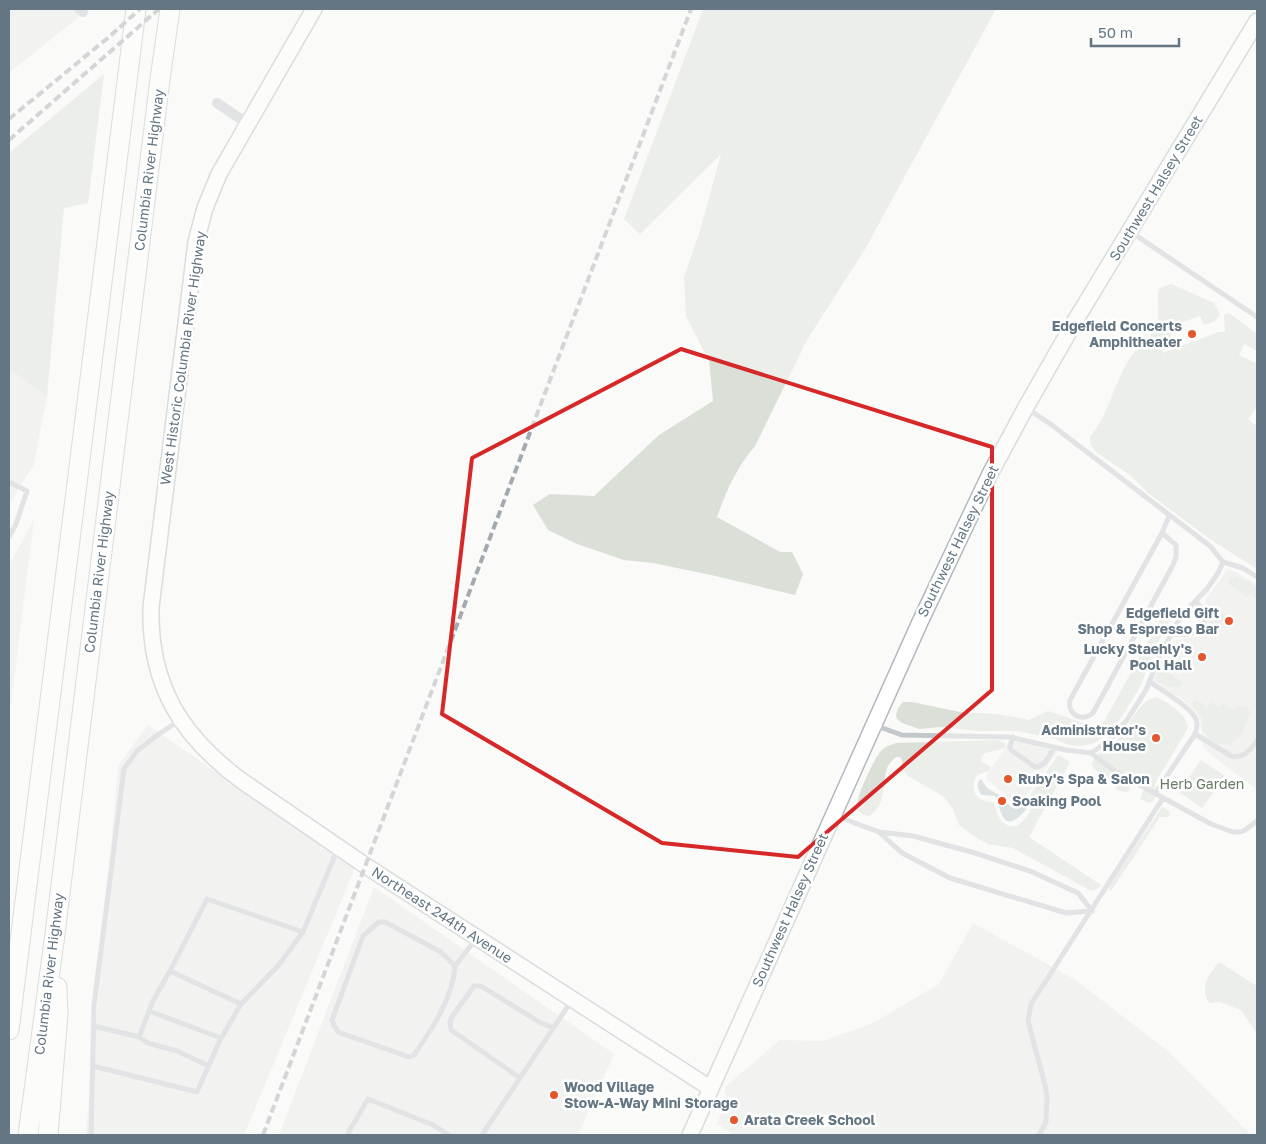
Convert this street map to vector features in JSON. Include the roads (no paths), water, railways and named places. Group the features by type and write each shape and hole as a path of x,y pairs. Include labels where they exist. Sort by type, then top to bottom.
{"highway":[{"path":"9,1030 136,9"},
{"name":"Columbia River Highway","path":"28,1135 55,934 170,9"},
{"path":"9,966 23,916"},
{"path":"48,1135 58,1014 55,934"}],"street":[{"name":"West Historic Columbia River Highway","path":"183,723 165,691 154,657 151,622 153,590 196,242 212,189 314,9"},
{"name":"Southwest Halsey Street","path":"690,1135 947,562 990,474 1026,407 1257,21"},
{"path":"217,103 248,124"},
{"name":"Northeast 244th Avenue","path":"183,723 198,744 225,768 338,847 710,1088"}],"lane":[{"path":"1130,231 1257,317"},
{"path":"1026,407 1210,546 1223,562 1243,568 1257,577"},
{"path":"9,482 27,491 16,524 9,537"},
{"path":"1162,533 1176,545 1176,557 1173,565 1093,713 1086,718 1077,717 1071,712 1070,700 1170,516"},
{"path":"874,725 902,735 1013,738 1054,748 1091,753 1099,749 1118,731 1142,698 1159,657 1181,616 1196,601 1218,573 1223,562"},
{"path":"1172,634 1191,634 1203,626 1205,614 1196,601"},
{"path":"1150,682 1190,711 1196,719 1197,727 1195,734 1155,794"},
{"path":"91,1135 95,995 124,769 136,751 156,736 183,723"},
{"path":"1195,734 1231,756 1236,757 1242,757 1257,741"},
{"path":"1013,738 1010,746 1011,750 1035,768 1045,763 1054,748"},
{"path":"1091,753 1116,772 1202,820 1233,832 1245,830 1257,821"},
{"path":"1039,1135 1046,1122 1046,1085 1028,1021 1028,1014 1036,995 1092,911 1162,798"},
{"path":"833,815 880,832 912,836 1030,870 1078,893 1092,911"},
{"path":"880,832 902,853 950,878 1066,914 1092,911"},
{"path":"93,1066 197,1092 221,1038 241,1004 278,966 303,932 338,847"},
{"path":"139,1038 149,1011 207,899 303,932"},
{"path":"455,966 441,952 385,922 379,922 363,936 332,1020 334,1025 338,1032 409,1057 414,1055 438,1018 454,979 455,966 477,937"},
{"path":"170,971 241,1004"},
{"path":"520,1078 451,1030 450,1022 452,1017 474,986 477,985 539,1022 553,1028"},
{"path":"482,1135 572,1000"},
{"path":"149,1011 221,1038"},
{"path":"94,1026 177,1051 209,1066"},
{"path":"347,1135 368,1099 433,1125 449,1135"}],"railway":[{"path":"9,119 109,37 140,9"},
{"path":"9,140 159,9"},
{"path":"263,1135 691,9"}],"place":[{"name":"Edgefield Concerts Amphitheater","path":"1192,334"},
{"name":"Edgefield Gift Shop & Espresso Bar","path":"1229,621"},
{"name":"Lucky Staehly's Pool Hall","path":"1202,657"},
{"name":"Administrator's House","path":"1156,738"},
{"name":"Ruby's Spa & Salon","path":"1008,779"},
{"name":"Soaking Pool","path":"1002,801"},
{"name":"Wood Village Stow-A-Way Mini Storage","path":"554,1095"},
{"name":"Arata Creek School","path":"734,1120"}],"park label":[{"name":"Herb Garden","path":"1202,784"}]}
